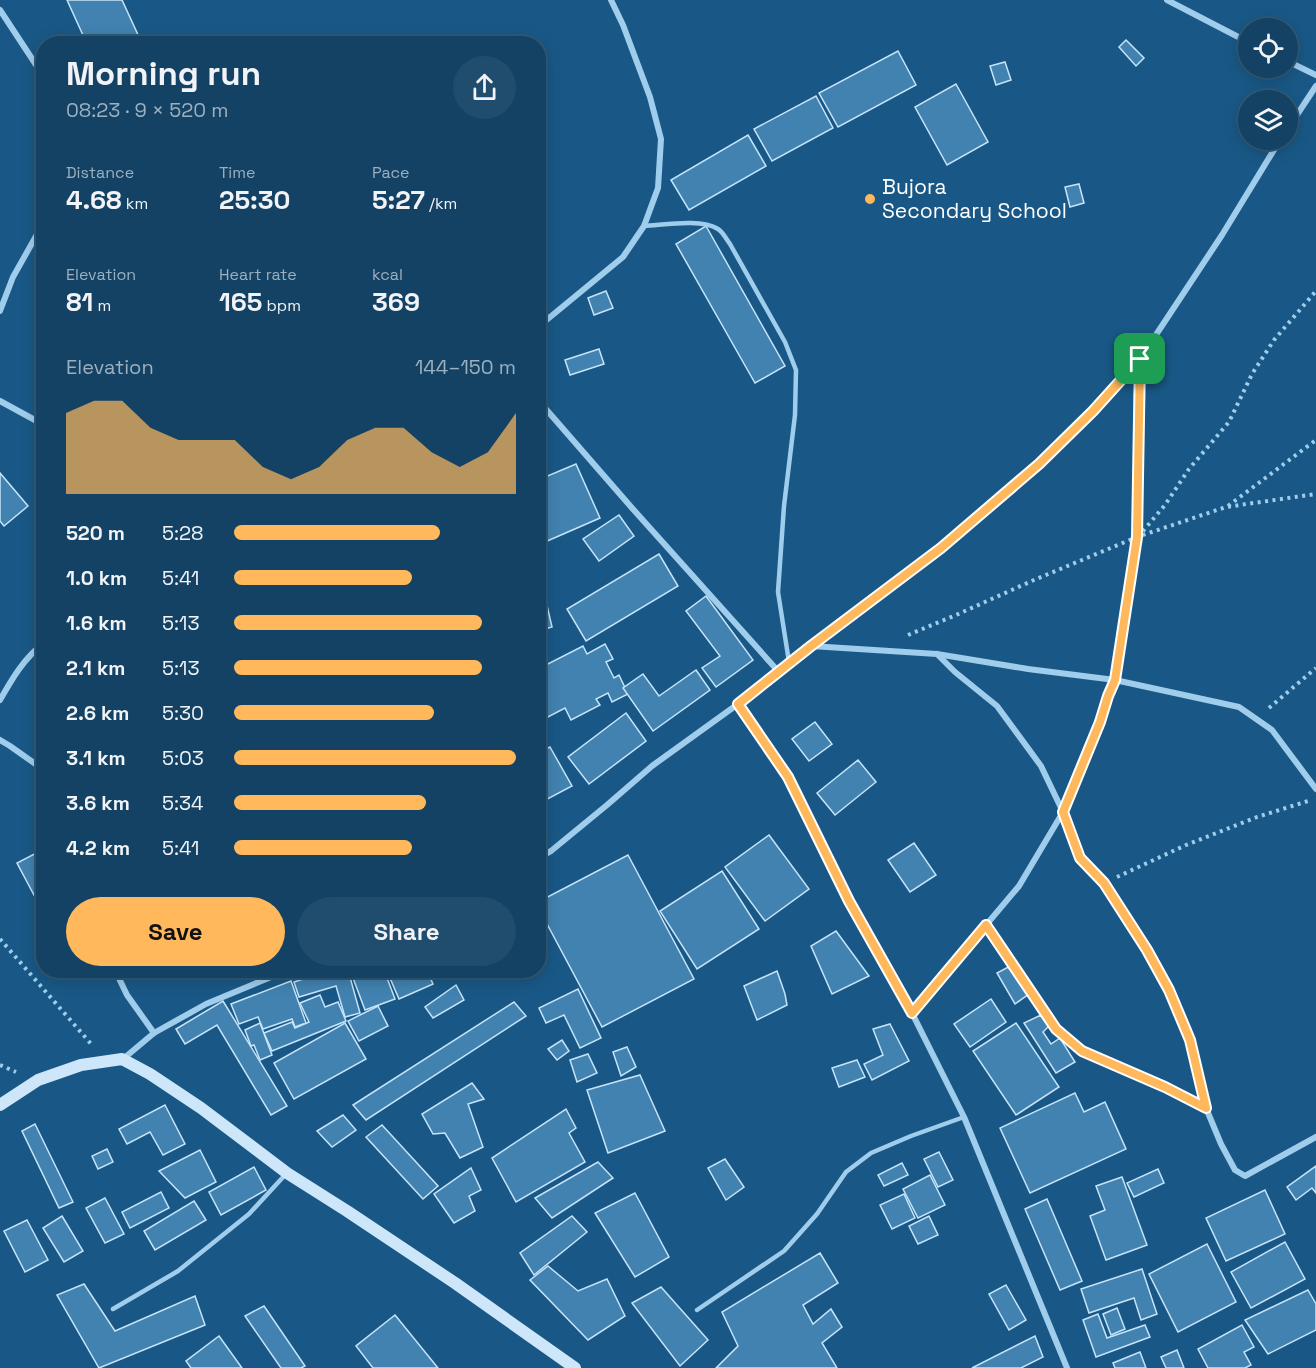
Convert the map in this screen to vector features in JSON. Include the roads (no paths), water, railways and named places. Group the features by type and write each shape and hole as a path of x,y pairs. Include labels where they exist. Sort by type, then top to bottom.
{"street":[{"path":"546,320 624,257 644,226 658,188 661,139 650,97 623,25 611,0"},
{"path":"1167,0 1238,37"},
{"path":"0,10 36,65"},
{"path":"1298,66 1316,75"},
{"path":"1298,113 1316,86"},
{"path":"546,853 652,766 738,704 789,662 941,548 1039,464 1093,411 1140,359 1222,235 1274,150"},
{"path":"0,311 13,277 36,236"},
{"path":"0,401 36,421"},
{"path":"546,409 778,671"},
{"path":"811,646 937,654 1115,680 1239,708 1272,730 1316,789"},
{"path":"0,700 12,679 36,649"},
{"path":"937,654 955,672 997,706 1041,766 1063,812 1080,858 1104,883 1147,950 1169,990 1190,1040 1206,1108 1235,1170 1245,1176 1316,1137"},
{"path":"912,1013 1019,886 1063,812 1115,680"},
{"path":"738,704 788,777 849,901 912,1013 964,1117 1067,1368"},
{"path":"0,740 36,764"},
{"path":"119,978 127,994 154,1033"},
{"path":"0,1106 38,1080 81,1065 122,1059 154,1033 206,1004 269,978"},
{"path":"122,1059 150,1074 201,1108 287,1173 455,1283 575,1368"}],"lane":[{"path":"644,226 709,224 720,230 785,342 796,370 795,415 784,506 778,592 789,662"},
{"path":"698,1310 784,1251 817,1214 846,1173 871,1153 964,1117"},
{"path":"113,1309 178,1271 249,1214 287,1173"}],"place":[{"name":"Bujora Secondary School","path":"870,199"}]}
